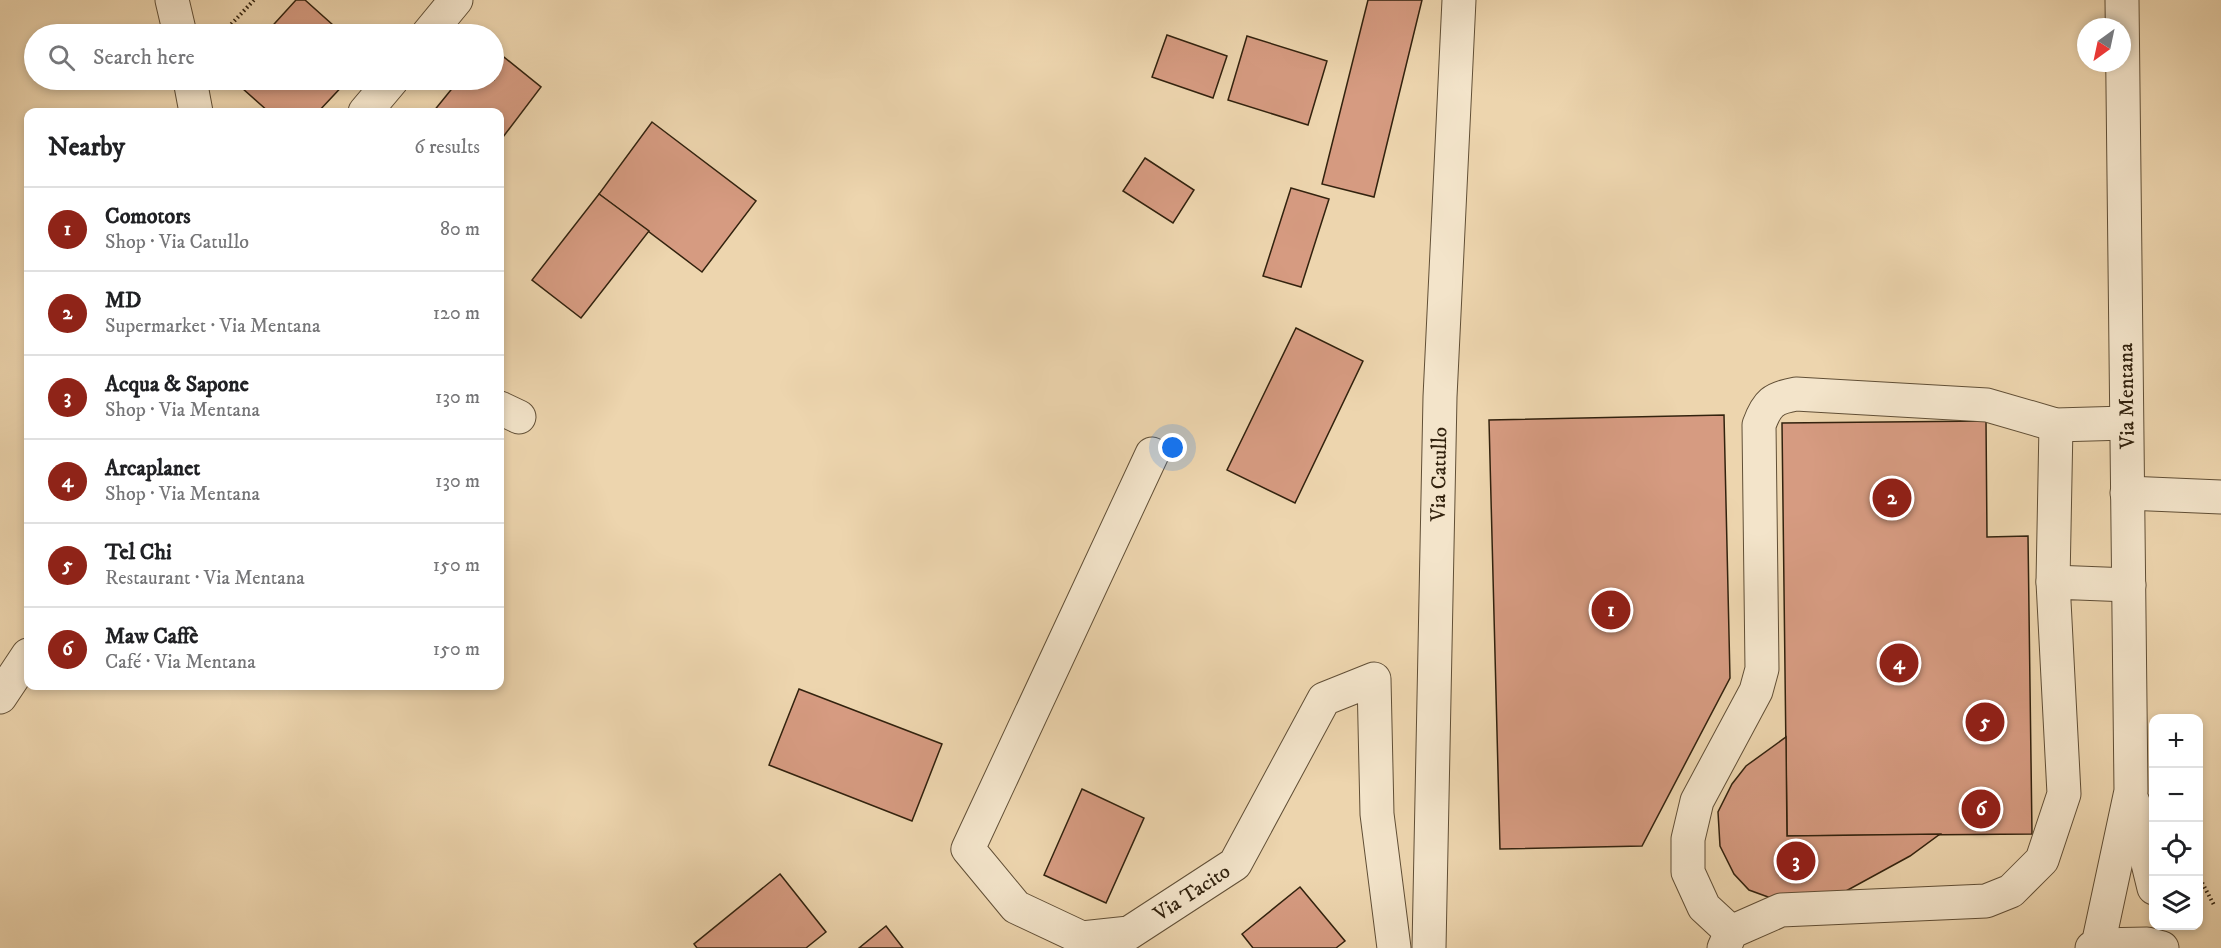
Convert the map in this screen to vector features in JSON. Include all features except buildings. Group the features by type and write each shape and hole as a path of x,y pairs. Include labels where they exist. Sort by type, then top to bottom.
{"street":[{"path":"172,0 178,24"},
{"path":"436,24 456,0"},
{"name":"Via Catullo","path":"1429,948 1440,397 1459,0"},
{"name":"Via Mentana","path":"2122,0 2131,791 2151,876"},
{"path":"192,90 195,108"},
{"path":"368,108 384,90"},
{"path":"2056,425 2053,582 2064,794 2042,860 2011,891 1986,902 1781,910 1727,940 1704,907 1688,872 1688,839 1697,801 1756,691 1762,669 1760,425 1765,408 1779,397 1796,394 1987,405 2056,425 2126,423"},
{"name":"Via Tacito","path":"1152,454 968,849 1016,907 1082,938 1128,933 1234,864 1324,699 1374,679 1377,814 1394,948"},
{"path":"2127,493 2221,497"},
{"path":"2053,582 2129,585"},
{"path":"0,697 24,661"},
{"name":"Via Mentana","path":"2095,947 2131,791"},
{"path":"2164,930 2168,948"},
{"path":"2095,947 2147,944 2162,948"}],"path":[{"path":"231,24 254,0"},
{"path":"2200,876 2214,905"}],"place":[{"name":"MD","path":"1892,498"},
{"name":"Comotors","path":"1611,610"},
{"name":"Arcaplanet","path":"1899,663"},
{"name":"Tel Chi","path":"1985,722"},
{"name":"Maw Caffè","path":"1981,809"},
{"name":"Acqua & Sapone","path":"1796,861"}]}
